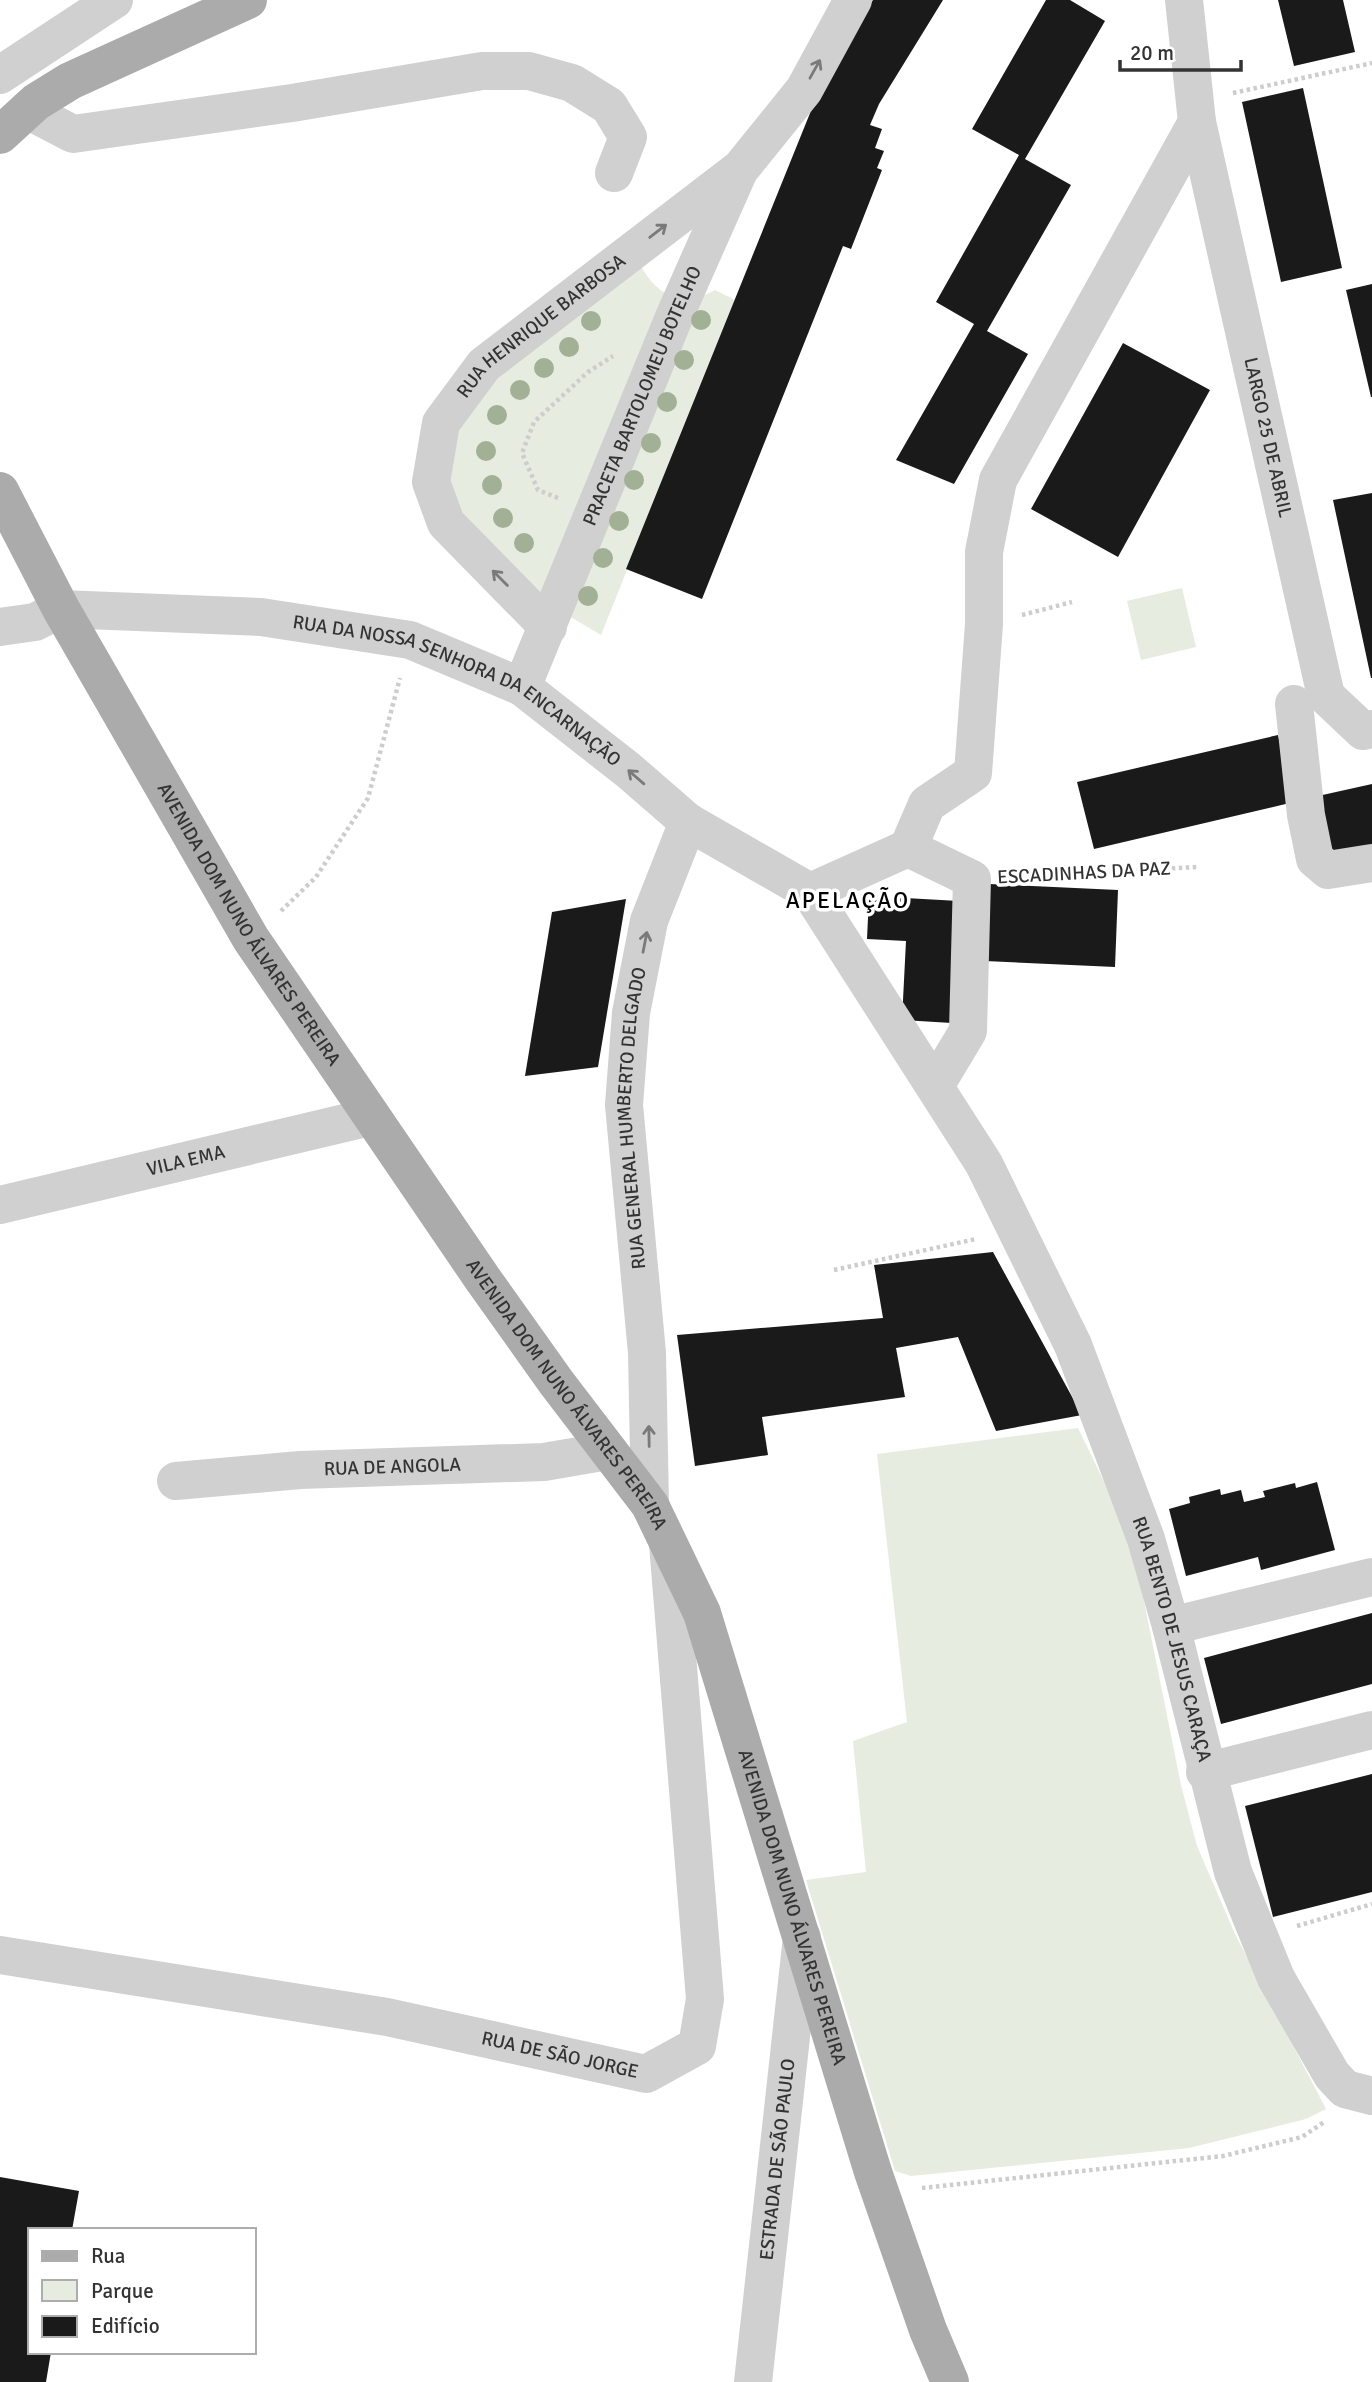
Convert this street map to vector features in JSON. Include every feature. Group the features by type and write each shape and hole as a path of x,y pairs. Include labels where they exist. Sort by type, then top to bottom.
{"main road":[{"path":"8,116 82,75 248,0"},
{"name":"AVENIDA DOM NUNO ÁLVARES PEREIRA","path":"0,491 61,609 251,939 370,1117 535,1352 650,1505 702,1613 879,2191 928,2330 950,2382"}],"street":[{"path":"0,75 114,0"},
{"name":"RUA HENRIQUE BARBOSA","path":"548,627 446,523 431,482 441,423 484,365 741,167 804,90 853,0"},
{"name":"LARGO 25 DE ABRIL","path":"1184,0 1197,122 1326,696 1363,731 1372,729"},
{"path":"8,116 73,134 292,103 482,71 529,71 572,83 610,106 628,137 614,173"},
{"path":"810,892 908,848 927,804 973,773 984,624 984,552 998,480 1197,122"},
{"name":"PRACETA BARTOLOMEU BOTELHO","path":"548,627 682,299 741,167"},
{"path":"0,627 35,622 61,609"},
{"name":"RUA DA NOSSA SENHORA DA ENCARNAÇÃO","path":"61,609 261,617 410,640 522,687 628,770 688,822 810,892"},
{"path":"522,687 548,627"},
{"path":"1294,704 1306,815 1315,859 1328,870 1372,863"},
{"name":"RUA GENERAL HUMBERTO DELGADO","path":"650,1505 647,1353 624,1105 631,1013 649,921 688,822"},
{"path":"908,848 972,879 968,1031 935,1086"},
{"name":"RUA BENTO DE JESUS CARAÇA","path":"810,892 984,1164 1014,1231 1073,1345 1146,1539 1171,1626 1233,1872 1276,1979 1332,2075 1345,2089 1368,2096"},
{"name":"VILA EMA","path":"0,1205 370,1117"},
{"name":"RUA DE ANGOLA","path":"176,1481 300,1470 544,1462 608,1451"},
{"name":"RUA DE SÃO JORGE","path":"0,1955 387,2017 646,2074 697,2046 705,1999 668,1543"},
{"path":"1171,1626 1372,1577"},
{"path":"1206,1772 1372,1730"},
{"name":"ESTRADA DE SÃO PAULO","path":"753,2382 802,1937"}],"path":[{"path":"1242,91 1372,63"},
{"path":"595,514 538,490 522,453 534,422 588,372 621,351"},
{"path":"984,624 1072,603"},
{"path":"251,939 316,877 368,799 410,640"},
{"name":"ESCADINHAS DA PAZ","path":"972,879 1197,867"},
{"path":"834,1270 1014,1231"},
{"path":"1260,1938 1372,1904"},
{"path":"879,2191 1223,2156 1302,2137 1368,2096"}],"green space":[{"path":"640,264 654,284 671,296 692,298 715,290 735,300 601,635 542,600 453,513 444,466 476,387"},
{"path":"1182,588 1196,647 1141,660 1127,601"},
{"path":"1078,1428 1131,1537 1181,1785 1197,1846 1235,1934 1326,2109 1306,2119 1189,2148 911,2176 895,2171 806,1880 866,1872 853,1741 907,1722 877,1454"}],"building":[{"path":"873,0 943,0 879,104 870,125 882,129 875,148 884,151 877,168 882,170 851,249 843,246 702,599 626,569 823,81"},
{"path":"1046,0 1070,0 1105,21 1025,159 1071,185 987,331 1028,354 954,484 896,460 974,324 936,302 1019,155 972,129"},
{"path":"1278,0 1343,0 1355,52 1294,66"},
{"path":"1303,88 1342,268 1281,282 1242,102"},
{"path":"1372,284 1372,397 1371,397 1346,290"},
{"path":"1123,343 1210,390 1118,557 1031,509"},
{"path":"1372,493 1372,678 1371,678 1333,500"},
{"path":"1278,735 1294,802 1094,849 1077,782"},
{"path":"1372,784 1372,848 1333,858 1318,796"},
{"path":"989,884 1118,890 1115,967 985,961"},
{"path":"869,896 959,901 952,1023 902,1020 906,941 867,939"},
{"path":"626,899 598,1067 525,1076 552,912"},
{"path":"993,1252 1082,1415 996,1431 958,1337 896,1348 905,1397 762,1417 768,1455 695,1466 677,1335 883,1318 874,1265"},
{"path":"1317,1482 1335,1550 1261,1570 1258,1557 1186,1576 1169,1509 1190,1503 1189,1497 1220,1489 1221,1495 1241,1490 1244,1502 1265,1497 1263,1491 1295,1483 1296,1488"},
{"path":"1372,1613 1372,1684 1221,1724 1204,1658"},
{"path":"1372,1774 1372,1892 1273,1917 1245,1806"},
{"path":"0,2177 79,2191 72,2228 28,2228 28,2354 51,2354 46,2382 0,2382"}],"district":[{"name":"APELAÇÃO","path":"848,900"}]}
